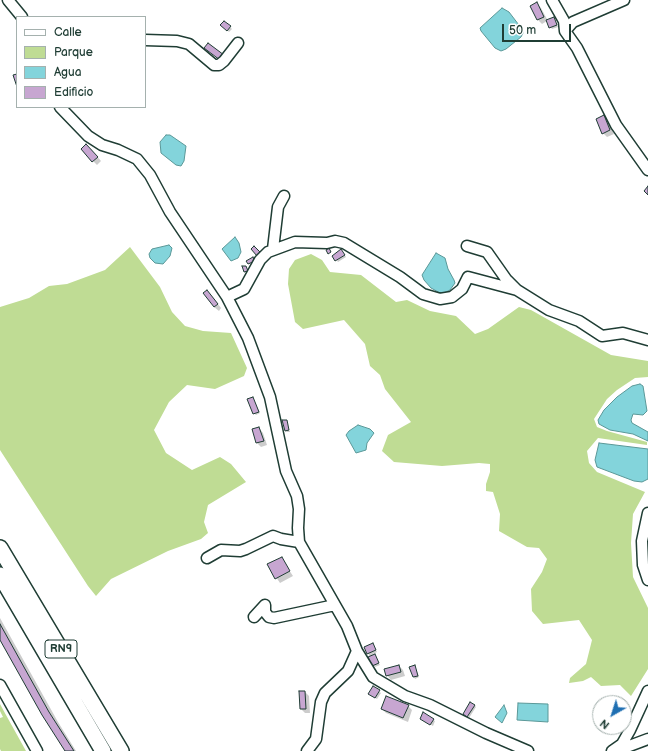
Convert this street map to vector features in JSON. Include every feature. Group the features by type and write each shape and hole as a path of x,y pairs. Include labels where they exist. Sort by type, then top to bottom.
{"highway":[{"name":"RN9","path":"0,548 121,751"},
{"name":"RN9","path":"0,575 103,751"}],"street":[{"path":"8,0 21,16"},
{"path":"552,0 564,22 565,31 577,48 616,125 648,170"},
{"path":"565,31 573,22 624,0"},
{"path":"146,40 170,41 189,44 214,64 219,64 224,61 238,43"},
{"path":"61,108 88,136 102,145 118,150 137,159 150,175 170,212 227,297 248,338 270,397 286,471 297,496 299,509 299,542 306,558 347,626 357,651 374,677 405,696 430,705 486,733 528,751"},
{"path":"274,249 278,207 284,196"},
{"path":"227,297 244,289 260,260 268,252 295,242 327,243 335,241 344,243 400,277 423,294 440,299 452,297 462,290 468,277 517,290"},
{"path":"467,246 487,252 506,279 517,290 550,310 579,321 602,336 623,333 648,340"},
{"path":"648,513 642,541 643,565 648,580"},
{"path":"208,558 222,550 240,551 246,549 273,536 299,542"},
{"path":"254,617 265,605 265,612 269,617 274,618 335,605"},
{"path":"307,751 316,739 321,702 325,693 348,671 357,651"},
{"path":"0,685 37,751"},
{"path":"612,751 622,744 648,690"},
{"path":"616,751 648,739"}],"green space":[{"path":"130,247 160,287 172,312 185,326 203,331 231,333 247,368 244,376 215,389 187,385 169,402 154,430 166,453 192,470 220,457 231,464 246,482 208,505 204,522 208,533 201,539 168,551 111,579 96,596 0,450 0,307 29,298 49,286 67,284 105,270"},
{"path":"311,254 322,260 330,272 361,275 396,302 407,300 430,311 456,316 475,334 488,329 519,307 531,310 611,355 648,361 648,377 635,378 617,390 607,399 594,419 597,427 647,442 647,445 598,438 587,451 589,463 597,472 645,492 633,514 631,543 633,577 648,608 648,669 632,695 620,685 601,686 591,677 583,681 569,683 570,678 586,664 592,640 579,620 543,624 532,611 531,589 542,572 547,559 539,548 527,547 499,531 500,514 493,492 486,491 490,464 479,463 442,466 394,462 382,451 388,435 411,422 385,389 380,375 370,366 365,344 344,320 303,329 295,322 288,284 289,269 295,260"},
{"path":"0,704 26,751 1,751 0,718 3,717 0,711"}],"water":[{"path":"502,8 509,12 522,29 523,33 521,37 506,49 501,51 495,48 480,28"},
{"path":"166,135 170,135 186,146 184,161 181,166 176,165 161,153 160,142"},
{"path":"235,237 239,243 241,252 238,258 231,261 222,249"},
{"path":"169,245 172,248 170,256 163,264 155,263 150,258 149,254 152,249"},
{"path":"436,253 445,258 448,269 455,283 450,290 442,294 431,288 424,280 422,275"},
{"path":"640,384 643,386 647,411 643,415 633,414 631,420 632,423 648,432 648,441 633,434 610,430 599,424 598,420 604,410 617,397 632,386"},
{"path":"358,425 370,429 374,433 367,443 366,450 356,453 346,435"},
{"path":"599,443 648,449 648,479 642,482 634,481 597,467 595,460"},
{"path":"518,703 548,704 548,722 517,720"},
{"path":"504,705 507,713 502,723 495,717"}],"building":[{"path":"537,2 544,17 537,20 530,6"},
{"path":"554,17 557,25 549,28 546,20"},
{"path":"224,21 231,26 227,31 220,25"},
{"path":"208,43 224,55 220,60 204,48"},
{"path":"16,74 16,84 13,75"},
{"path":"604,115 610,130 602,134 596,119"},
{"path":"86,144 98,157 92,162 81,149"},
{"path":"648,186 648,195 644,191"},
{"path":"254,246 260,252 257,256 251,249"},
{"path":"329,248 331,252 328,254 326,250"},
{"path":"341,249 345,255 335,261 332,256"},
{"path":"253,257 255,261 248,264 246,261"},
{"path":"242,266 246,266 248,271 244,272"},
{"path":"207,290 218,304 214,307 203,293"},
{"path":"253,397 259,412 253,414 247,399"},
{"path":"282,420 287,420 289,430 285,431"},
{"path":"259,427 264,441 256,443 252,429"},
{"path":"282,557 290,571 275,579 267,564"},
{"path":"0,624 49,712 74,751 65,751 42,715 0,640"},
{"path":"373,643 376,650 367,654 364,647"},
{"path":"375,654 379,663 372,666 368,657"},
{"path":"399,665 401,672 386,676 384,669"},
{"path":"415,665 418,676 413,677 409,667"},
{"path":"373,686 380,690 375,698 368,694"},
{"path":"299,691 305,691 306,709 300,709"},
{"path":"386,696 409,705 403,718 381,709"},
{"path":"470,702 475,705 467,717 463,714"},
{"path":"423,712 434,719 430,725 420,719"}]}
